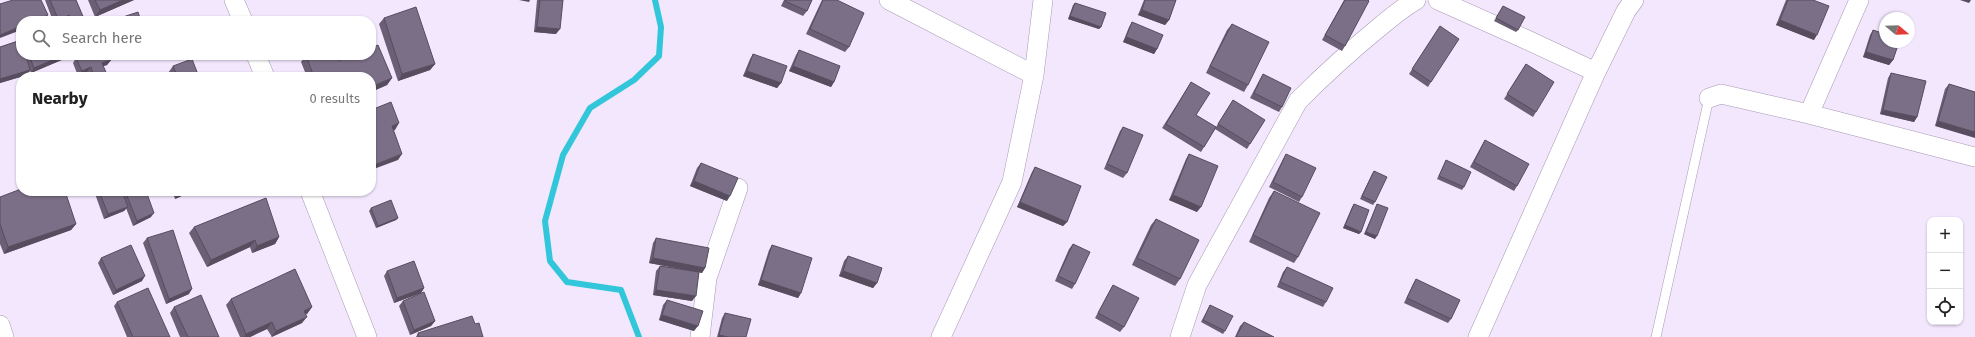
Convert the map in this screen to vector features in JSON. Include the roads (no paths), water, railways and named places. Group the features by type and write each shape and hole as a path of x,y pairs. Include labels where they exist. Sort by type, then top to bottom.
{"street":[{"path":"234,0 241,16"},
{"path":"889,0 1034,75"},
{"path":"941,337 1012,182 1034,75 1043,0"},
{"path":"1180,337 1197,285 1298,101 1321,77 1359,44 1406,6 1416,0"},
{"path":"1438,0 1596,72"},
{"path":"1478,337 1596,72 1626,11 1634,0"},
{"path":"1809,114 1859,0"},
{"path":"258,60 263,72"},
{"path":"1709,98 1721,94 1809,114 1975,157"},
{"path":"700,337 707,278 738,188"},
{"path":"312,196 368,337"},
{"path":"0,325 4,337"}],"lane":[{"path":"1656,337 1709,98"}],"waterway":[{"path":"639,337 621,290 567,282 550,261 545,221 563,155 590,108 634,80 659,56 661,27 655,0"}]}
